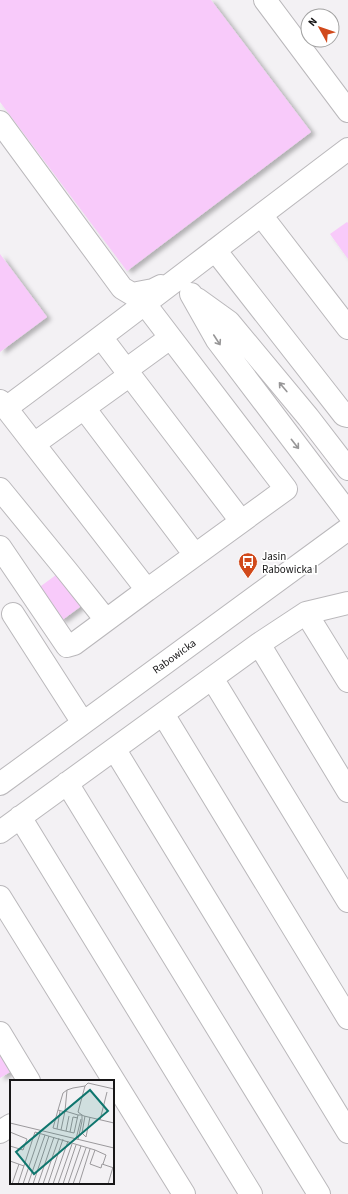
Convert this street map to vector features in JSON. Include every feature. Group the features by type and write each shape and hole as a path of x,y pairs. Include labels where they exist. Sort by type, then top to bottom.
{"street":[{"path":"265,0 348,111"},
{"path":"0,122 122,288 132,294 183,287 229,322 308,417 348,469"},
{"path":"147,590 34,444 4,411 145,304 183,287 215,250 348,149"},
{"path":"261,215 348,328"},
{"path":"215,250 344,415 348,416"},
{"path":"183,287 217,340 348,513"},
{"path":"0,546 67,646 74,644 286,489 145,304"},
{"path":"101,337 241,521"},
{"path":"34,444 84,408 170,338"},
{"path":"84,408 195,555"},
{"path":"0,489 68,571 106,620"},
{"name":"Rabowicka","path":"0,784 348,529"},
{"path":"0,832 259,644 306,613 348,603"},
{"path":"306,613 348,681"},
{"path":"13,614 83,723"},
{"path":"259,644 348,791"},
{"path":"212,678 348,902"},
{"path":"163,714 348,1018"},
{"path":"115,750 348,1132"},
{"path":"67,783 319,1194"},
{"path":"20,817 251,1194"},
{"path":"0,897 113,1080"},
{"path":"0,1033 28,1080"},
{"path":"114,1081 184,1194"},
{"path":"0,1132 10,1127"}],"building":[{"path":"0,0 211,0 311,132 127,271 0,102"},
{"path":"347,222 348,223 348,259 330,234"},
{"path":"0,254 47,317 0,352"},
{"path":"60,572 84,604 61,621 37,589"},
{"path":"0,1045 15,1069 0,1078"}],"place":[{"name":"Jasin Rabowicka I","path":"248,579"}]}
